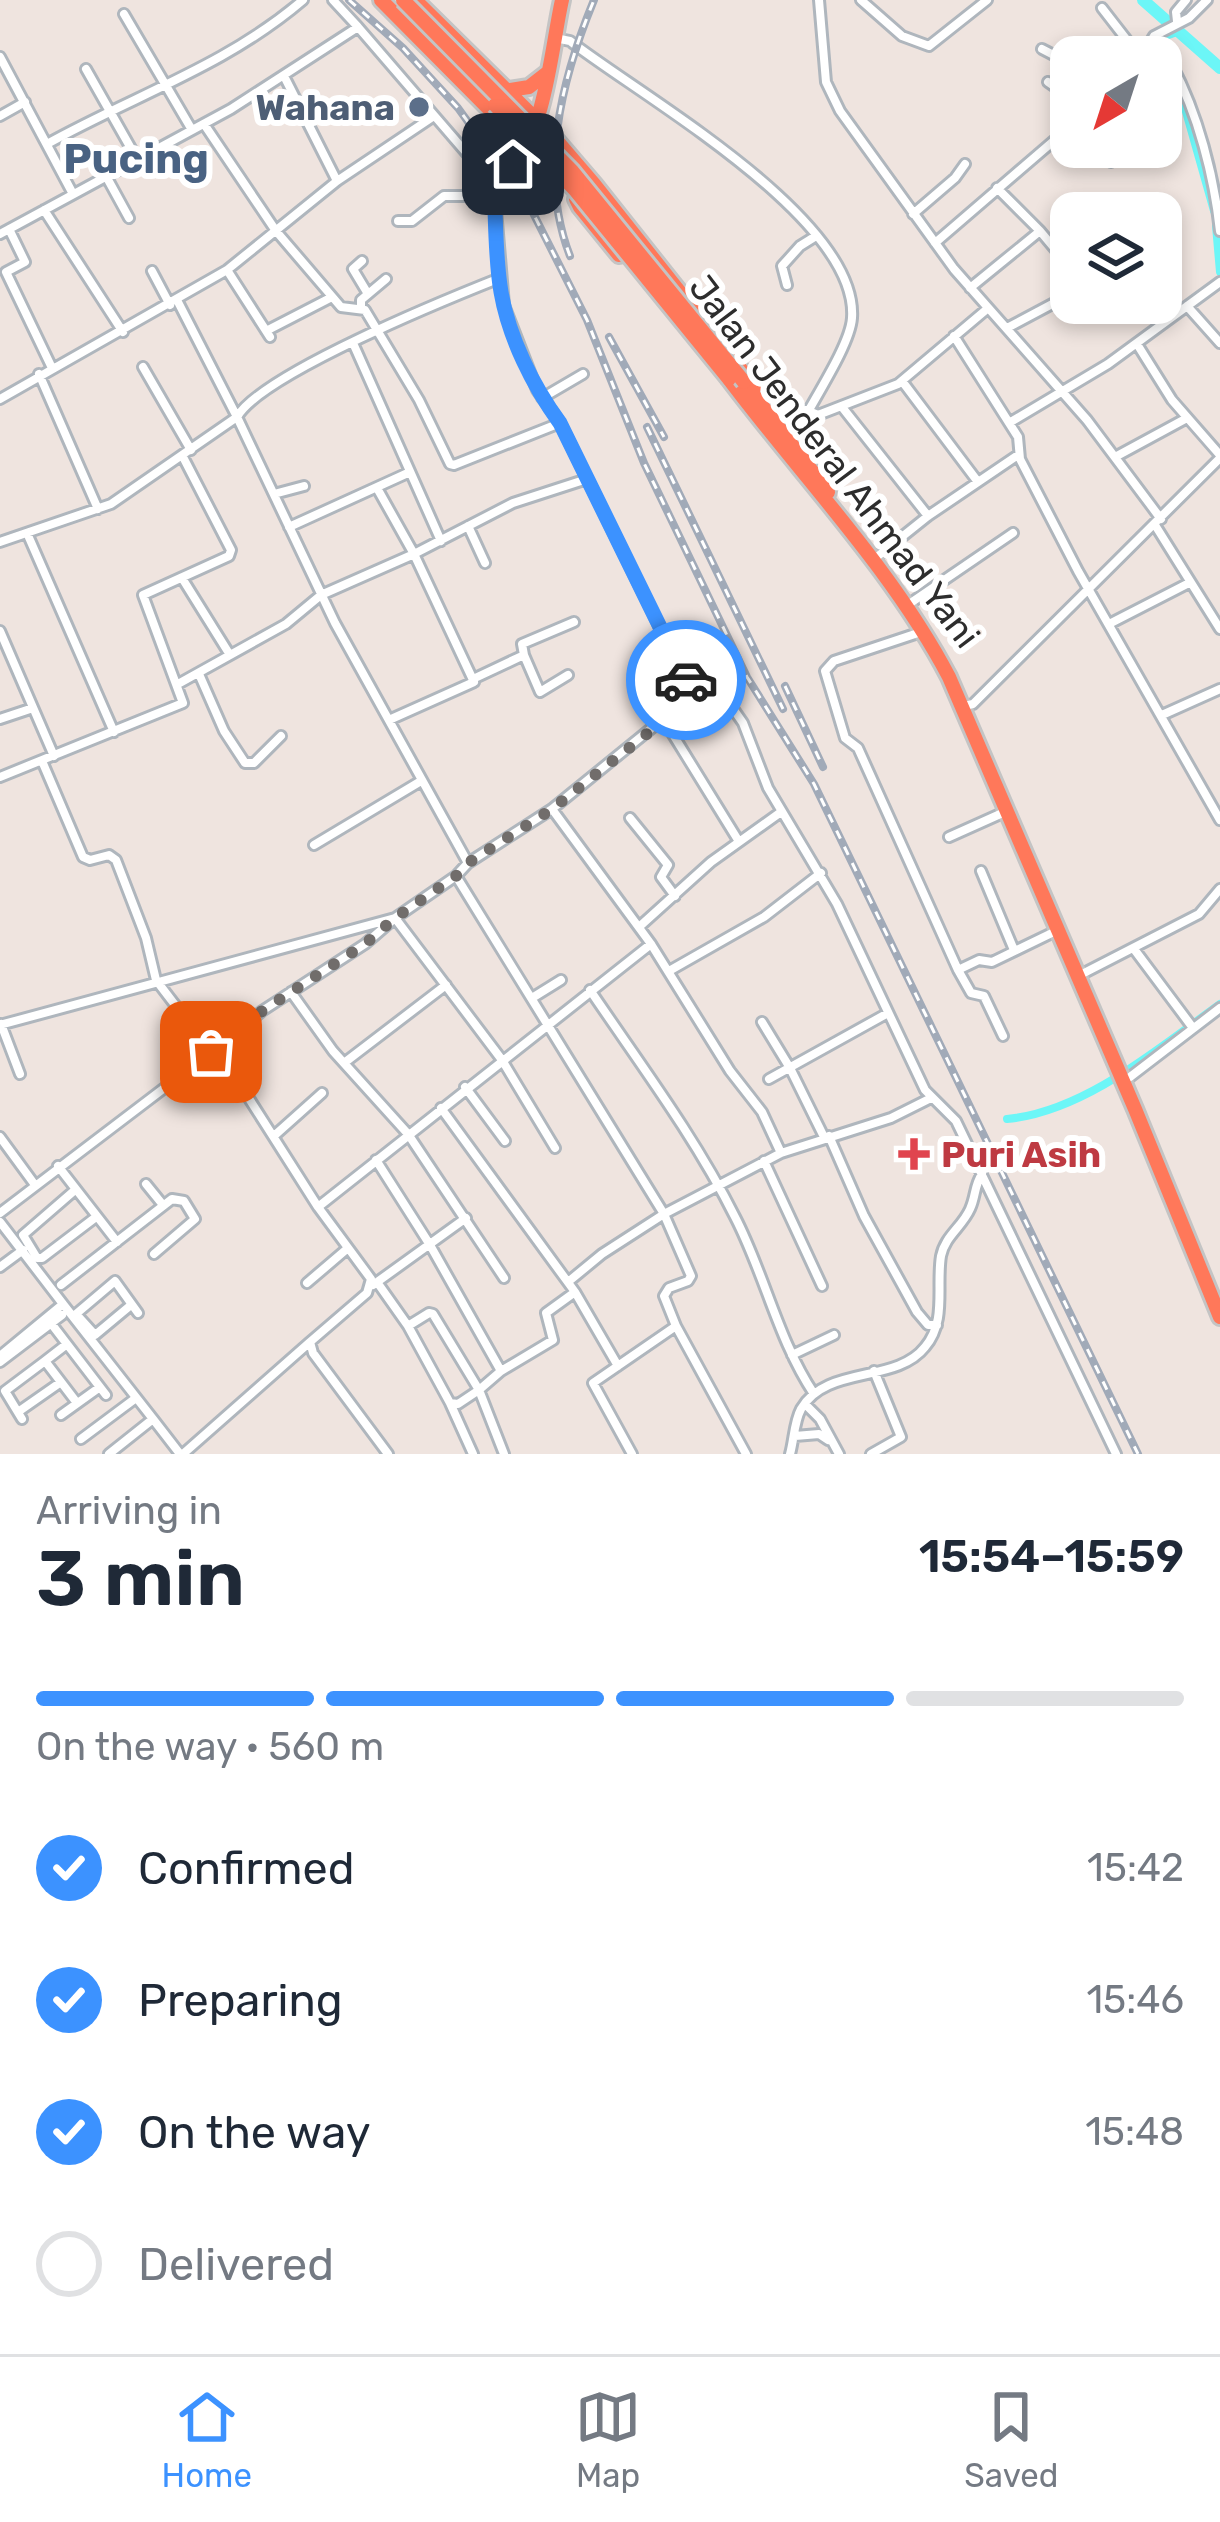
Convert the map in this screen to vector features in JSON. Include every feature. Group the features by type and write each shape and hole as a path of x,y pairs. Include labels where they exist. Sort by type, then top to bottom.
{"highway":[{"path":"380,0 506,126 517,142 513,164"},
{"path":"391,0 576,191 736,380"},
{"name":"Jalan Jenderal Ahmad Yani","path":"403,0 592,194 765,415 969,705 1007,811 1220,1294"},
{"path":"415,0 536,119 594,184 754,383 765,415"},
{"path":"513,164 536,119 562,0"},
{"path":"493,112 494,98 530,87 547,73"},
{"path":"506,126 527,142"},
{"path":"594,184 577,194 580,207 739,401 765,415"},
{"name":"Jalan Jenderal Ahmad Yani","path":"736,380 792,443 939,641 1084,973 1220,1317"}],"street":[{"path":"47,144 262,35 303,0"},
{"path":"333,0 493,185 500,278 512,329 690,697 552,809 468,863 365,944 237,1030 58,1166 0,1218 181,1454 375,1284 466,1218"},
{"path":"819,0 822,58 831,95 970,288 1115,457 1220,629"},
{"path":"861,0 902,36 929,46 987,0"},
{"path":"1176,22 1176,12 1186,0"},
{"path":"1154,36 1192,16 1207,0"},
{"path":"1102,8 1124,36"},
{"path":"124,14 192,130"},
{"path":"52,368 6,272 25,262 5,231 204,124 358,27"},
{"path":"552,43 573,45 685,118 794,212 842,277 853,315 844,344 792,443"},
{"path":"1042,50 1050,54"},
{"path":"0,57 73,194"},
{"path":"86,69 137,159"},
{"path":"284,76 337,182"},
{"path":"1182,84 1206,158 1220,231"},
{"path":"0,116 25,102"},
{"path":"0,399 227,270 337,182 434,116"},
{"path":"204,124 276,232 344,309 361,307"},
{"path":"935,243 1050,144"},
{"path":"398,221 412,221 444,196 470,194 493,185 513,164"},
{"path":"913,214 956,178 965,164"},
{"path":"106,176 129,218"},
{"path":"997,188 1050,242"},
{"path":"44,210 123,332"},
{"path":"970,288 1040,230"},
{"path":"787,285 782,266 800,245 816,236"},
{"path":"362,261 353,269 368,294"},
{"path":"227,270 268,334 332,297"},
{"path":"152,271 237,417 322,595 468,863"},
{"path":"0,542 120,499 271,389 378,330 500,278"},
{"path":"386,279 361,300 361,307 452,465 560,423"},
{"path":"1009,423 1137,344 1220,283"},
{"path":"1007,328 1050,305"},
{"path":"1186,306 1220,344"},
{"path":"765,415 806,410 818,415 902,381 987,309"},
{"path":"954,336 1018,437 1018,455 1088,589 1218,804 1220,820"},
{"path":"353,343 441,541"},
{"path":"969,705 1220,457 1137,344"},
{"path":"0,777 180,707 184,701 143,598 146,592 229,556 231,550 143,367"},
{"path":"39,374 98,509"},
{"path":"542,398 584,374"},
{"path":"902,381 978,482"},
{"path":"842,407 928,516"},
{"path":"1115,457 1187,418"},
{"path":"878,556 1018,455"},
{"path":"289,526 410,472"},
{"path":"178,684 286,624 322,595 513,503 587,479"},
{"path":"274,494 304,486"},
{"path":"377,488 473,679 471,687 389,720"},
{"path":"468,526 485,562"},
{"path":"27,532 114,732"},
{"path":"912,602 1013,533"},
{"path":"182,578 230,656"},
{"path":"1111,623 1189,583"},
{"path":"568,675 540,692 522,644 574,622"},
{"path":"0,631 54,756"},
{"path":"922,632 834,662 825,671 845,738 858,748 958,970 970,993 984,996 1003,1036"},
{"path":"473,679 524,655"},
{"path":"199,673 224,731 245,763 254,763 281,736"},
{"path":"688,685 709,689 734,710 751,740 759,769 821,873 931,1098 956,1121 1117,1454"},
{"path":"1162,715 1220,689"},
{"path":"643,691 738,840"},
{"path":"0,719 33,708"},
{"path":"42,761 83,857 90,860 110,854 116,860 142,923 156,980 222,1056 318,1207 408,1326 473,1454"},
{"path":"314,845 422,781"},
{"path":"552,809 669,971 730,1072 762,1112 781,1153"},
{"path":"950,836 1007,811"},
{"path":"639,927 738,840 781,812"},
{"path":"630,818 668,865 662,877 675,896"},
{"path":"981,871 1014,950"},
{"path":"669,971 764,917 821,873"},
{"path":"456,876 664,1214 691,1273 688,1281 664,1293 676,1327 746,1454"},
{"path":"1084,973 1199,914 1220,889"},
{"path":"20,1073 1,1025 395,918"},
{"path":"395,918 502,1060 555,1148"},
{"path":"958,970 979,960 992,962 1058,930"},
{"path":"318,1207 651,944"},
{"path":"1134,949 1191,1026"},
{"path":"532,998 561,980"},
{"path":"344,1063 446,985"},
{"path":"590,991 718,1186 814,1394"},
{"path":"291,992 344,1063 408,1134 504,1278"},
{"path":"1124,1071 1220,1008"},
{"path":"770,1079 888,1013"},
{"path":"762,1022 864,1216 933,1326"},
{"path":"465,1088 505,1141"},
{"path":"275,1135 322,1094"},
{"path":"568,1282 664,1214 764,1161 891,1118 931,1098"},
{"path":"441,1108 575,1292 617,1366"},
{"path":"0,1137 35,1186"},
{"path":"376,1160 501,1371"},
{"path":"764,1161 822,1286"},
{"path":"58,1166 116,1242"},
{"path":"790,1454 805,1404 814,1394 917,1356 933,1326 943,1247 970,1210 982,1174"},
{"path":"146,1184 163,1205"},
{"path":"75,1190 23,1235 37,1258 96,1217"},
{"path":"61,1285 176,1197 195,1219 154,1254"},
{"path":"307,1283 348,1248"},
{"path":"0,1267 23,1250"},
{"path":"0,1359 49,1321 115,1281 135,1309 95,1335 67,1311"},
{"path":"450,1403 458,1404 553,1340 546,1313 575,1292"},
{"path":"408,1326 434,1314 479,1390 504,1454"},
{"path":"49,1321 103,1391 61,1415"},
{"path":"632,1454 593,1383 676,1327"},
{"path":"792,1354 834,1335"},
{"path":"310,1342 313,1353 388,1454"},
{"path":"61,1382 20,1415 5,1391 67,1344"},
{"path":"45,1361 77,1403"},
{"path":"871,1454 901,1437 874,1371"},
{"path":"81,1439 136,1398"},
{"path":"805,1404 820,1419 836,1450"},
{"path":"109,1454 153,1419"},
{"path":"795,1436 819,1434 836,1450"}],"waterway":[{"path":"1143,0 1220,68"},
{"path":"1166,36 1180,31"},
{"path":"1182,98 1214,211"},
{"path":"1216,226 1220,272"},
{"path":"1007,1119 1036,1114 1092,1091 1220,1004"}],"railway":[{"path":"349,0 403,48 458,108 531,209 587,320 644,463 747,677 814,784 1138,1454"},
{"path":"570,256 556,192 558,127 572,62 594,0"},
{"path":"609,337 664,437"},
{"path":"647,427 783,709"},
{"path":"785,686 823,767"}],"way so far":[{"path":"211,1052 262,1011 365,944 468,863 552,809 682,706 691,692 686,680"}],"place":[{"name":"Wahana","path":"419,107"},
{"name":"Puri Asih","path":"914,1154"}],"district":[{"name":"Pucing","path":"136,158"}],"route":[{"path":"513,164 494,186 500,290 512,329 537,389 560,423 686,680"}]}
